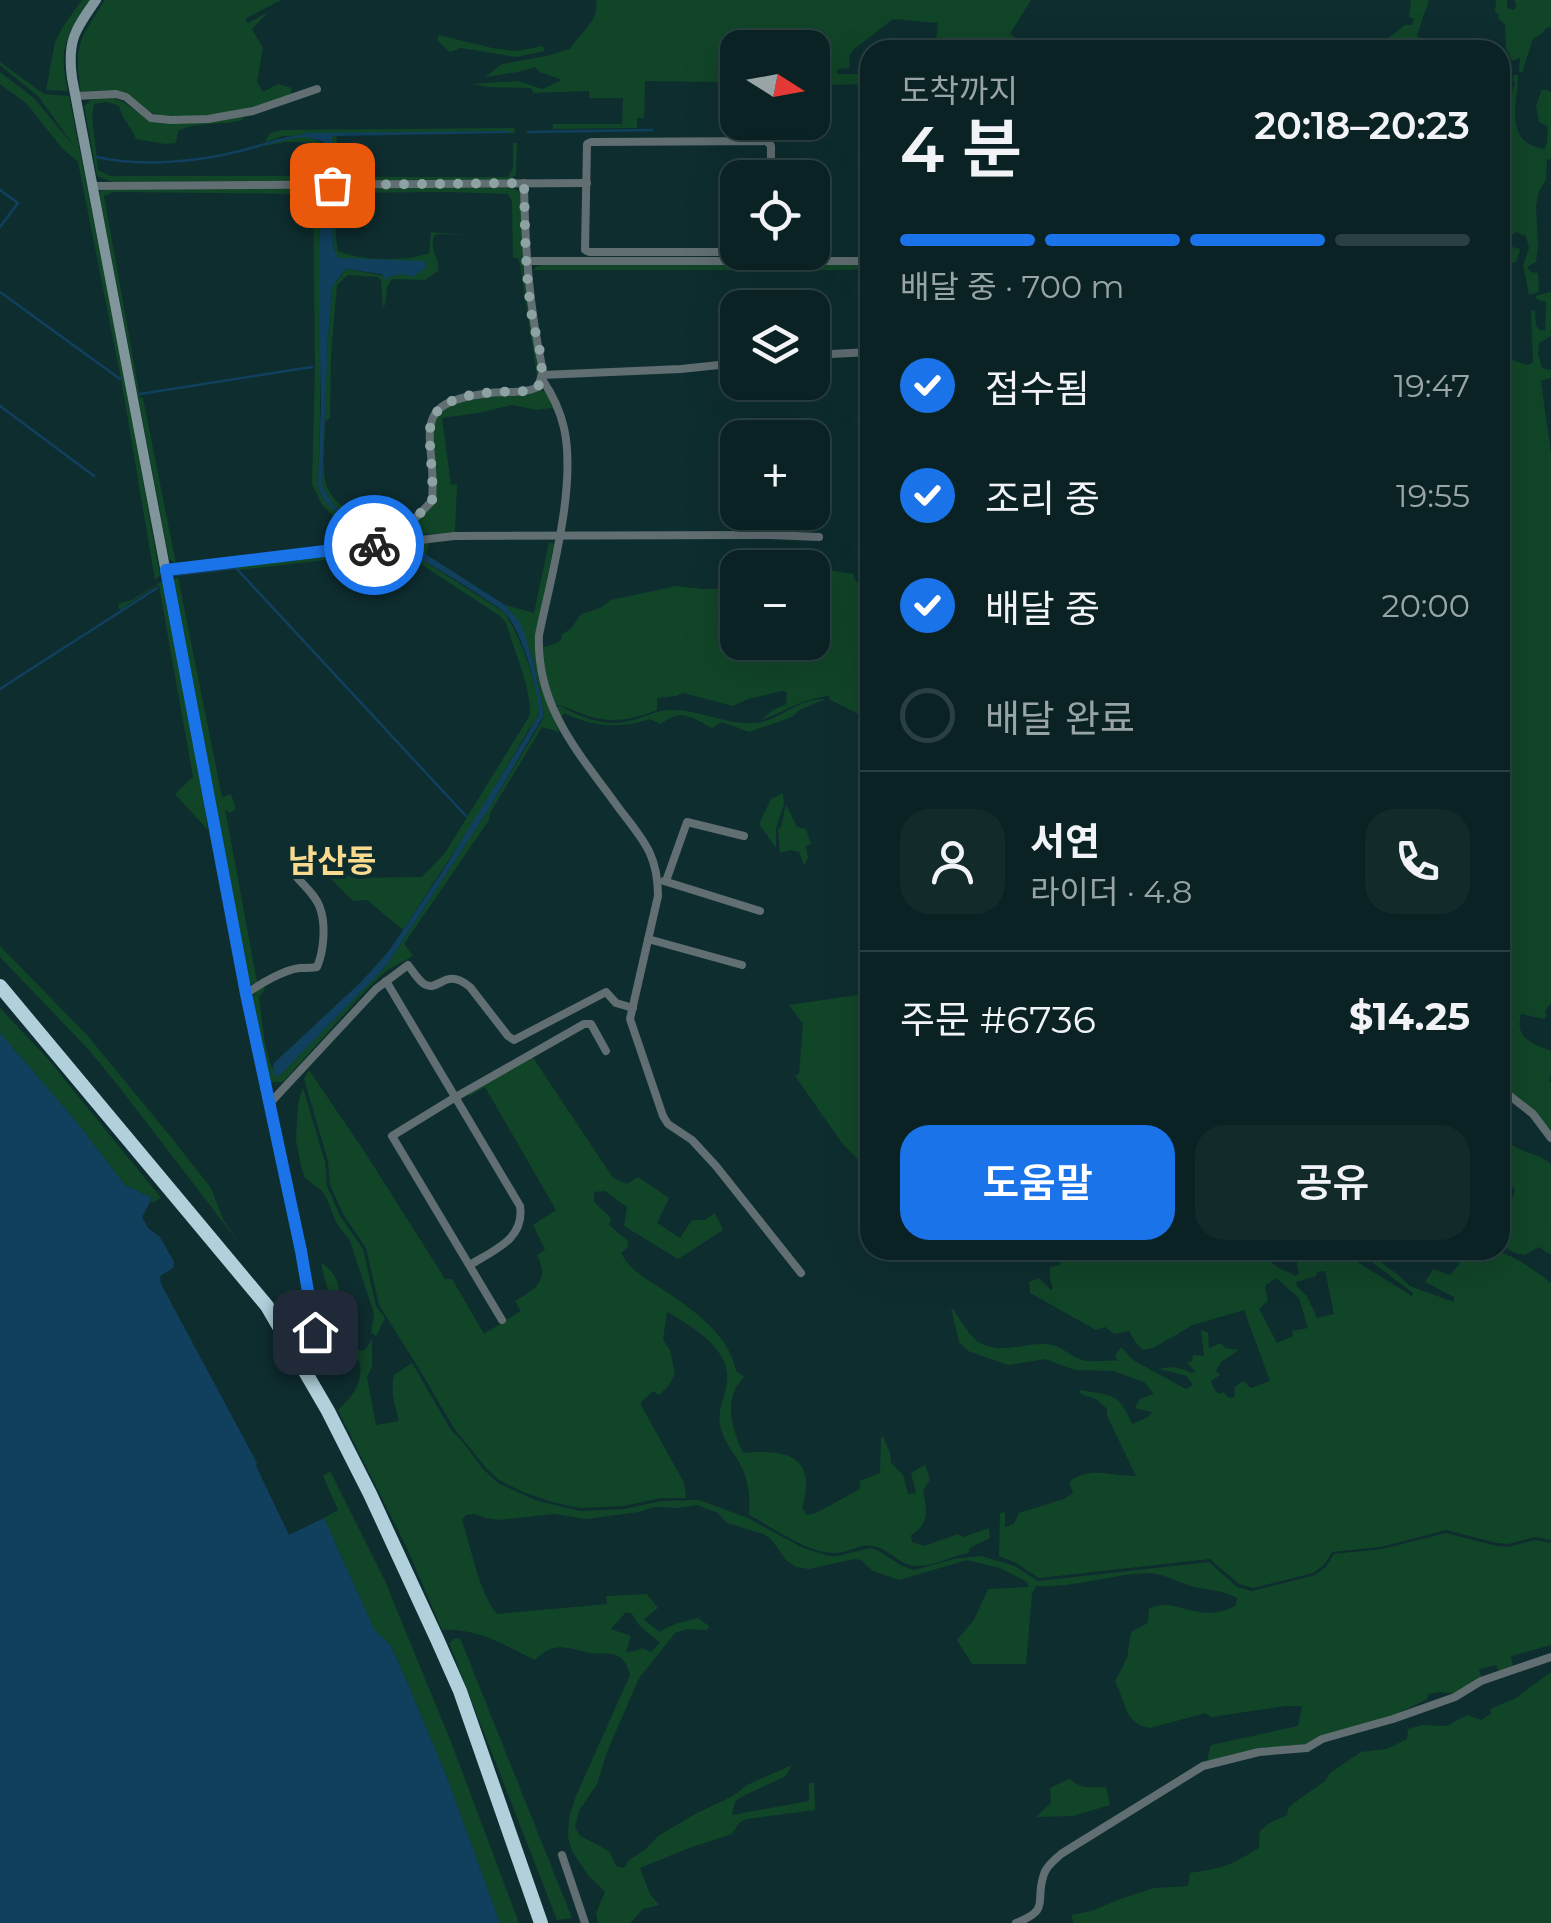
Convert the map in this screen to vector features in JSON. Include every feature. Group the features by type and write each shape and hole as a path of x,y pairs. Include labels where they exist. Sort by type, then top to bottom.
{"highway":[{"path":"0,986 267,1306 295,1353 370,1494 460,1691 542,1923"}],"main road":[{"path":"96,0 72,41 70,66 246,994 315,1332 311,1342 295,1353"}],"street":[{"path":"76,96 116,94 126,97 151,118 189,120 253,112 317,89"},
{"path":"720,252 585,250 587,144 766,141 772,146 771,160"},
{"path":"524,183 531,312 542,377 558,406 568,463 559,537 539,635 545,690 566,735 650,850 662,882"},
{"path":"93,186 586,183"},
{"path":"527,261 860,260"},
{"path":"830,354 860,353"},
{"path":"542,377 720,365"},
{"path":"391,543 432,501 430,428 433,414 441,405 490,393 530,391 538,387 542,377"},
{"path":"166,570 454,536 819,537"},
{"path":"744,836 686,822 658,896 630,1019 668,1124 692,1140 716,1166 801,1273"},
{"path":"246,994 297,968 317,967 320,961 323,931 319,904 294,874"},
{"path":"662,882 760,911"},
{"path":"648,939 742,966"},
{"path":"270,1102 386,981 408,964 425,985 457,978 470,987 514,1040 606,992 616,1003 632,1008"},
{"path":"386,981 520,1206 516,1233 470,1265"},
{"path":"502,1320 392,1136 584,1024 592,1024 606,1050"},
{"path":"1510,1096 1534,1114 1551,1138"},
{"path":"1016,1923 1038,1911 1044,1873 1062,1854 1203,1766 1259,1752 1306,1748 1551,1658"},
{"path":"562,1855 585,1923"}],"green space":[{"path":"82,0 91,0 75,23 64,52 68,91 46,90 55,42"},
{"path":"105,0 281,0 245,19 248,23 268,12 252,29 263,48 257,82 263,92 278,84 292,88 290,97 182,119 160,116 119,93 81,92 78,53"},
{"path":"596,0 1031,0 1010,34 1018,40 936,40 938,23 893,19 866,40 860,40 849,56 850,68 837,69 837,74 860,74 860,84 830,85 830,30 720,30 720,81 645,81 644,118 637,118 637,128 553,129 553,124 622,124 623,98 589,98 589,91 533,93 531,88 471,84 518,81 542,89 562,80 535,67 485,77 502,64 570,49 595,14"},
{"path":"1411,0 1429,0 1417,35 1420,40 1386,40 1405,25 1412,25 1414,19 1409,17"},
{"path":"1496,0 1507,0 1507,8 1514,10 1514,0 1551,0 1551,28 1533,39 1522,73 1520,58 1512,61 1510,57 1505,25 1495,12"},
{"path":"438,35 517,51 543,46 544,51 516,57 461,48 450,52 438,41"},
{"path":"0,62 44,94 69,96 160,575 155,580 78,162 27,104 0,84 0,72 34,98 76,149 39,97"},
{"path":"1518,75 1518,130 1531,145 1544,149 1548,127 1539,122 1536,106 1542,89 1551,92 1551,159 1547,160 1546,180 1536,207 1536,262 1527,267 1538,273 1539,292 1529,295 1523,265 1529,248 1526,236 1516,232 1510,241 1510,102 1515,82 1512,80"},
{"path":"109,97 148,119 244,116 234,122 185,128 178,131 176,143 165,144 136,139 119,106 107,102 94,104 98,170 110,176 314,176 316,159 311,142 263,146 297,137 283,136 265,142 270,133 282,130 514,128 515,133 300,135 326,148 323,181 113,182 97,176 84,106 91,100"},
{"path":"336,136 338,177 508,177 513,168 513,143 517,143 516,175 509,180 330,183 331,137"},
{"path":"325,188 321,196 318,486 328,504 380,539 334,506 322,486 332,288 347,269 385,276 404,274 410,262 338,258 333,242 330,188 513,188 522,193 523,267 539,378 520,264 518,258 513,258 512,201 508,194 336,193 338,251 347,254 409,258 429,253 431,232 467,235 434,236 438,271 425,280 392,279 383,307 378,277 348,275 337,285 324,473 334,499 392,537 387,542 365,544 368,538 322,505 312,484 313,194 114,192 104,196 140,397 176,564 169,559 99,192"},
{"path":"1510,246 1520,249 1510,262"},
{"path":"720,263 720,270 533,270 538,266"},
{"path":"830,263 860,263 860,269 830,270"},
{"path":"1551,292 1551,336 1539,343 1538,353 1542,368 1551,370 1551,378 1541,381 1551,454 1551,1003 1544,1019 1521,1014 1520,1029 1526,1038 1551,1051 1551,1135 1510,1096 1510,359 1528,365 1533,362 1531,310 1535,311 1536,326 1545,330 1546,302 1535,296"},
{"path":"546,392 558,410 512,405 442,418 451,485 457,484 455,532 405,536 431,506 432,430 438,415 463,400"},
{"path":"430,541 426,555 418,550 396,548 418,557 504,612 526,658 539,712 403,930 367,900 353,901 317,865 334,862 340,873 355,878 422,877 445,853 530,715 525,681 506,623 424,566 396,552 239,570 173,572"},
{"path":"549,542 554,544 538,624 544,693 559,732 542,727 489,820 404,944 413,956 386,971 368,988 283,1082 271,1082 252,997 264,986 259,997 264,1039 278,1077 386,966 542,721 532,657 505,605 534,613"},
{"path":"830,571 854,574 860,586 860,715 829,696 761,720 786,704 787,692 782,691 733,706 683,693 657,698 657,710 621,720 554,705 540,648 561,640 581,614 611,600 676,586 720,589 720,660 830,660"},
{"path":"178,577 222,797 231,794 236,809 230,813 225,809 257,982 252,984 173,580"},
{"path":"162,581 208,830 175,794 193,777 159,586 120,610 118,604"},
{"path":"826,699 792,717 749,732 722,722 712,728 681,715 661,724 650,719 628,724 596,724 564,713 561,718 556,708 560,706 605,722 624,722 670,710 754,723 772,719 806,702"},
{"path":"783,793 776,848 759,824 771,799"},
{"path":"786,804 797,827 806,829 811,844 806,846 808,858 804,865 799,852 780,853 778,829"},
{"path":"0,946 87,1035 166,1131 211,1188 223,1219 239,1243 89,1050 0,957"},
{"path":"860,994 860,1162 795,1076 799,1074 803,1024 789,1005"},
{"path":"0,1008 47,1058 161,1198 151,1203 152,1198 125,1185 0,1033"},
{"path":"532,1056 613,1178 627,1184 638,1177 669,1198 657,1223 680,1238 692,1220 705,1220 715,1213 723,1230 678,1259 624,1226 627,1207 605,1191 594,1192 594,1202 611,1218 609,1225 628,1241 621,1253 629,1264 708,1324 726,1346 736,1371 744,1377 731,1404 743,1453 772,1452 794,1459 805,1476 802,1508 807,1515 860,1489 860,1481 880,1473 883,1436 891,1463 903,1475 908,1494 916,1493 911,1473 925,1465 930,1480 923,1490 924,1521 911,1535 912,1542 924,1546 989,1528 990,1538 970,1548 968,1553 914,1566 873,1546 835,1553 814,1549 749,1515 745,1475 720,1426 727,1380 722,1358 707,1339 667,1312 663,1340 670,1350 675,1374 659,1395 653,1391 640,1403 684,1483 686,1498 580,1508 523,1492 486,1468 454,1428 379,1305 366,1248 343,1214 330,1185 328,1161 304,1079 309,1070 445,1279 452,1279 484,1334 521,1311 515,1301 539,1283 542,1271 537,1255 545,1250 533,1225 556,1210 485,1087 470,1096 466,1092"},
{"path":"303,1088 325,1162 327,1186 340,1216 363,1249 376,1306 385,1318 376,1336 371,1333 374,1313 350,1241 322,1191 305,1178 301,1166 296,1141"},
{"path":"1510,1143 1551,1164 1551,1255 1539,1247 1525,1255 1510,1250 1510,1204 1515,1190 1510,1184"},
{"path":"1510,1256 1520,1261 1551,1283 1551,1540 1535,1537 1497,1543 1446,1530 1381,1547 1332,1552 1313,1573 1253,1588 1239,1584 1210,1559 1039,1578 999,1556 1000,1513 1005,1512 1005,1527 1014,1524 1019,1513 1073,1493 1069,1482 1085,1474 1136,1476 1107,1409 1080,1390 1113,1397 1132,1424 1152,1412 1135,1408 1140,1399 1154,1394 1144,1382 1113,1371 1075,1370 1045,1359 1008,1365 968,1351 959,1342 951,1307 973,1337 988,1346 1049,1344 1079,1359 1093,1361 1118,1361 1115,1356 1121,1347 1133,1360 1186,1389 1193,1385 1187,1376 1159,1369 1196,1372 1187,1363 1193,1355 1204,1356 1201,1330 1208,1333 1209,1348 1221,1343 1225,1348 1239,1350 1221,1362 1216,1371 1220,1375 1211,1381 1219,1394 1234,1398 1235,1387 1243,1381 1251,1388 1270,1381 1244,1310 1193,1325 1143,1350 1129,1331 1114,1334 1105,1327 1096,1330 1030,1293 1029,1282 1039,1278 1051,1290 1050,1267 1060,1265 1059,1260 1268,1260 1296,1276 1296,1260 1354,1260 1412,1296 1369,1260 1377,1260 1410,1286 1454,1302 1454,1297 1425,1282 1433,1269 1450,1275 1460,1263 1456,1260 1485,1262 1510,1260","holes":["1325,1271 1334,1314 1317,1318 1296,1282","1276,1278 1299,1298 1308,1328 1292,1331 1293,1336 1277,1343 1259,1309 1268,1301 1265,1286"]},
{"path":"321,1263 337,1281 338,1305 351,1328 356,1348 366,1349 372,1339 372,1367 367,1377 376,1425 399,1421 394,1375 412,1363 451,1430 483,1469 498,1483 535,1500 580,1511 699,1500 748,1518 803,1548 837,1556 870,1548 914,1570 981,1556 1015,1566 1038,1581 1209,1562 1237,1587 1252,1591 1315,1575 1334,1554 1382,1549 1446,1533 1508,1547 1535,1540 1551,1543 1551,1645 1511,1656 1513,1667 1499,1672 1496,1665 1479,1669 1481,1676 1454,1694 1428,1694 1427,1699 1393,1716 1321,1736 1306,1744 1261,1748 1207,1761 1211,1745 1298,1726 1302,1706 1211,1717 1206,1713 1150,1728 1130,1717 1115,1682 1127,1658 1131,1632 1148,1623 1149,1609 1168,1605 1199,1612 1223,1611 1236,1605 1237,1598 1228,1594 1153,1573 1036,1586 1026,1664 972,1664 957,1640 974,1620 988,1589 1028,1587 1027,1582 1000,1568 967,1560 899,1580 854,1559 809,1569 796,1567 771,1539 727,1523 718,1513 697,1505 654,1507 586,1519 554,1514 499,1520 466,1515 462,1520 476,1569 497,1614 607,1604 606,1596 647,1594 658,1608 644,1619 659,1632 698,1618 709,1626 707,1630 675,1633 639,1678 597,1784 579,1811 575,1827 580,1836 609,1851 616,1866 624,1868 658,1836 747,1785 792,1765 786,1776 735,1802 732,1815 809,1801 809,1783 814,1783 815,1810 746,1819 732,1834 640,1868 659,1905 643,1909 630,1923 598,1923 596,1913 605,1892 572,1851 569,1818 630,1675 627,1666 614,1654 565,1648 547,1650 535,1660 479,1635 442,1630 407,1548 338,1410 356,1389 360,1364 336,1315","holes":["626,1612 660,1643 651,1652 642,1648 626,1652 631,1636 611,1629"]},
{"path":"330,1471 385,1581 519,1923 500,1923 446,1775 404,1675 391,1646 374,1629 324,1518 338,1510 323,1476"},
{"path":"460,1638 572,1918 557,1920 449,1643"},
{"path":"1551,1672 1551,1923 1074,1923 1071,1915 1154,1888 1188,1886 1190,1873 1241,1859 1259,1848 1260,1831 1287,1815 1289,1807 1361,1752 1387,1749 1407,1739 1408,1729 1423,1725 1447,1726 1467,1715 1481,1720 1491,1714 1490,1709 1516,1698"},
{"path":"1069,1779 1086,1787 1106,1787 1110,1805 1073,1816 1036,1817 1051,1803 1050,1788"}],"water":[{"path":"509,131 332,136 330,180 322,179 326,156 323,141 300,136 304,133"},
{"path":"327,190 332,196 333,246 338,258 424,261 426,265 412,277 404,274 386,280 382,274 347,269 332,288 322,486 334,506 380,540 335,511 318,486 321,196"},
{"path":"397,546 419,550 505,605 519,621 533,661 544,715 488,810 386,966 278,1077 273,1064 389,951 539,715 528,661 517,631 504,612"},
{"path":"0,1033 125,1185 152,1198 142,1217 160,1237 174,1262 173,1268 160,1276 161,1284 257,1463 289,1535 324,1518 374,1629 391,1646 404,1675 446,1775 500,1923 0,1923"}],"waterway":[{"path":"528,132 652,130"},
{"path":"97,157 131,162 187,160 302,136"},
{"path":"0,190 18,203 0,227"},
{"path":"0,292 120,379"},
{"path":"140,394 312,367"},
{"path":"0,406 94,476"},
{"path":"175,575 236,568 466,816"},
{"path":"0,689 157,588"}],"way so far":[{"path":"332,185 524,183 525,247 542,379 530,391 490,393 441,405 433,414 430,428 432,501 391,543 374,545"}],"district":[{"name":"남산동","path":"332,861"}],"route":[{"path":"315,1332 166,570 374,545"}]}
